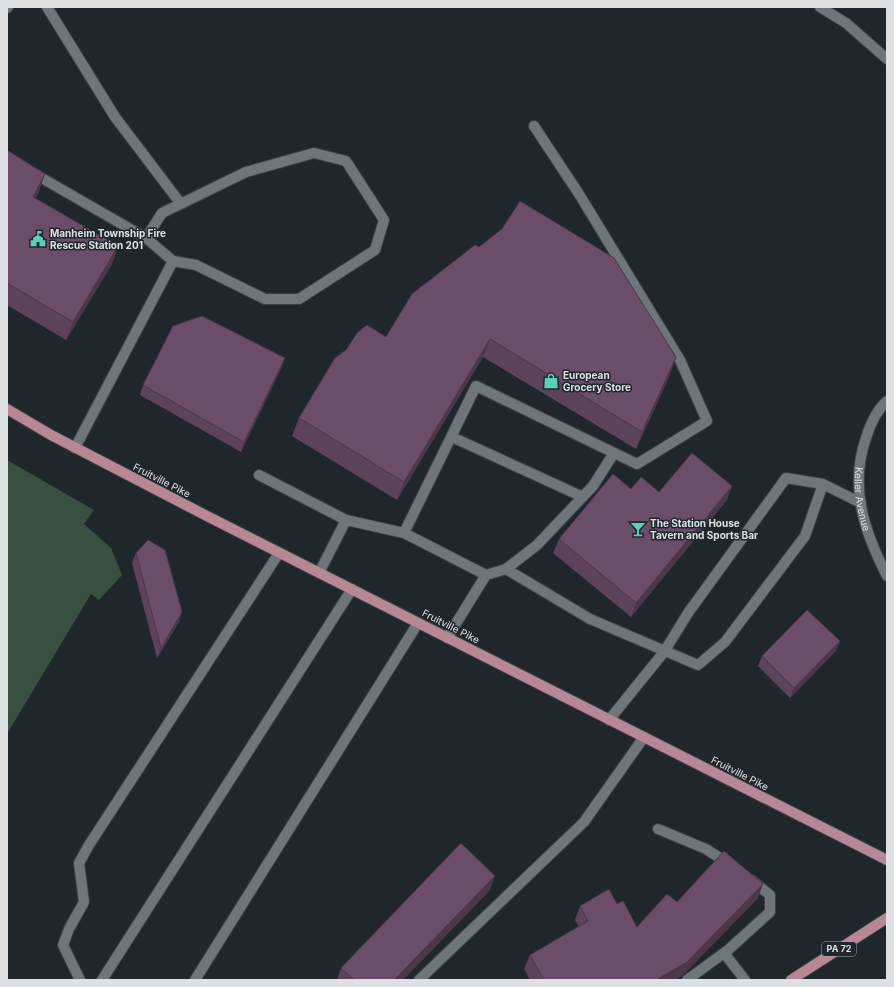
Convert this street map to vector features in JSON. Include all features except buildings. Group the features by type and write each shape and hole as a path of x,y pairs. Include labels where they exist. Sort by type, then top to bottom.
{"main road":[{"path":"46,7 115,117 181,204"},
{"path":"820,7 846,24 887,58"},
{"path":"404,533 476,386 637,464 707,421 680,360 579,194 534,126"},
{"path":"27,169 146,238 173,261 196,265 265,299 299,299 375,250 384,220 346,161 314,153 246,172 162,213 146,238"},
{"path":"76,448 173,261"},
{"name":"Keller Avenue","path":"887,401 870,425 861,453 858,486 865,527 871,545 887,576"},
{"name":"Fruitville Pike","path":"7,409 76,448 279,553 887,860"},
{"path":"452,437 583,497"},
{"path":"447,638 486,575 506,569 537,545 593,486 614,453"},
{"path":"259,475 346,520 404,533 486,575"},
{"path":"609,720 664,652 688,613 786,478 823,484 861,503"},
{"path":"506,569 590,619 664,652 698,665 725,642 805,536 823,484"},
{"path":"319,573 346,520"},
{"path":"80,980 63,945 69,928 84,902 79,863 89,844 279,553"},
{"path":"102,980 352,590"},
{"path":"195,980 418,623"},
{"path":"419,980 584,822 644,738"},
{"path":"658,829 706,849 770,895 770,912 724,953 687,980"},
{"name":"PA 72","path":"792,980 887,918"},
{"path":"724,953 745,980"}],"green space":[{"path":"7,460 94,510 84,524 111,548 122,575 99,600 91,594 7,734"}],"place":[{"name":"Manheim Township Fire Rescue Station 201","path":"38,239"},
{"name":"European Grocery Store","path":"551,381"},
{"name":"The Station House Tavern and Sports Bar","path":"638,529"}]}
